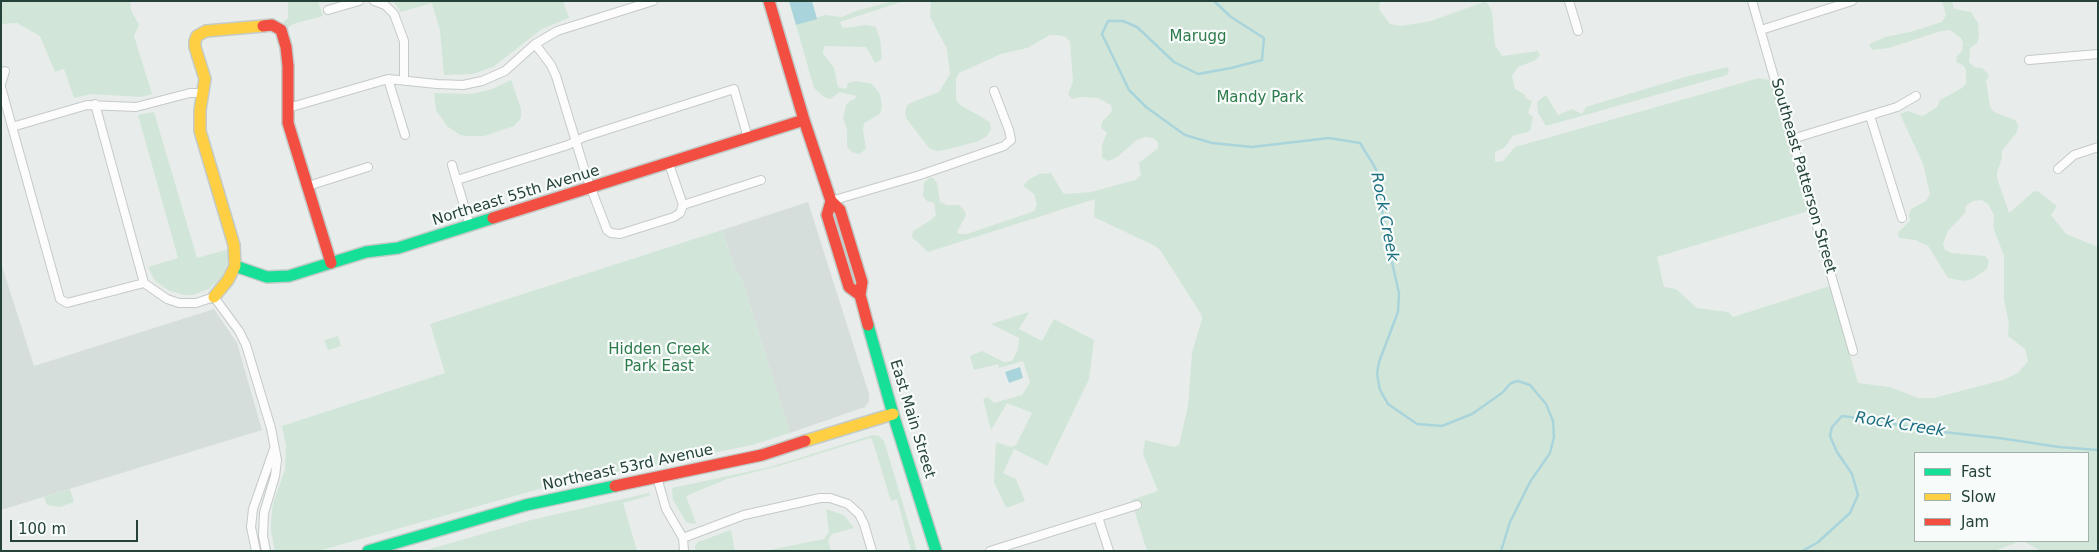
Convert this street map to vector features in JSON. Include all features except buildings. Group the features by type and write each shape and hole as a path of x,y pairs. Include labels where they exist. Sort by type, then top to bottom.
{"street":[{"path":"328,10 359,1"},
{"path":"374,1 386,5 394,14 404,42 404,80"},
{"path":"288,108 388,79 454,84 482,81 505,71 535,44 557,31 653,1"},
{"name":"East Main Street","path":"768,1 831,201 827,215 849,287 860,295 936,551"},
{"path":"1570,1 1578,31"},
{"name":"Southeast Patterson Street","path":"1752,1 1853,351"},
{"path":"1761,30 1852,1"},
{"path":"95,104 144,283 167,299 179,303 196,302 214,297 228,280 235,266 234,245 200,131 200,110 205,79 195,47 197,36 206,31 272,25 281,30 286,47 288,66 288,123 331,263"},
{"path":"535,44 551,65 556,76 587,178 607,230 616,234 674,217 680,213 683,205 669,164"},
{"path":"2029,60 2098,54"},
{"path":"5,71 1,86 60,298 67,303 144,283"},
{"path":"388,79 405,135"},
{"path":"456,180 734,89 748,138"},
{"path":"831,201 1004,146 1011,140 994,91"},
{"path":"12,126 95,104 136,107 190,93 204,93"},
{"path":"1792,139 1897,107 1916,96"},
{"path":"1870,116 1902,218"},
{"name":"Northeast 55th Avenue","path":"235,266 253,274 276,278 366,252 398,248 804,120"},
{"path":"2058,169 2074,155 2098,147"},
{"path":"452,165 470,226"},
{"path":"308,186 368,167"},
{"path":"683,205 761,180"},
{"path":"214,297 239,331 246,345 271,428 277,469 265,506 263,520 266,551"},
{"name":"Northeast 53rd Avenue","path":"368,551 526,505 762,455 894,414"},
{"path":"256,551 251,528 253,509 274,449"},
{"path":"657,478 666,509 683,538 684,551"},
{"path":"683,538 744,515 820,498 830,498 848,504 859,514 872,551"},
{"path":"990,551 1137,505"},
{"path":"1098,517 1109,551"}],"shaded area":[{"path":"808,202 869,394 869,401 865,407 790,433 742,280 735,269 722,230"},
{"path":"1,263 34,366 214,309 237,343 262,430 1,510"}],"green space":[{"path":"1,1 130,1 131,10 139,25 134,36 152,94 142,97 91,94 74,98 64,69 55,72 40,36 17,23 1,24"},
{"path":"288,1 318,1 323,16 293,24 288,28 283,22 288,18"},
{"path":"395,1 563,1 569,18 542,29 493,67 473,74 444,75 440,31 432,3 401,12 394,3"},
{"path":"893,1 904,1 840,22 843,28 867,25 876,27 880,39 882,59 875,63 866,47 824,46 823,53 834,68 838,87 846,89 848,83 856,81 872,84 880,94 882,107 880,114 864,123 863,130 866,149 859,154 852,152 847,147 847,129 843,118 846,105 851,100 854,100 856,96 840,92 830,99 824,97 814,88 796,25 825,15 842,17 856,11"},
{"path":"931,1 1380,1 1379,9 1390,24 1401,26 1431,21 1484,2 1488,4 1492,12 1495,45 1502,56 1538,51 1540,55 1536,60 1518,67 1512,76 1515,89 1532,101 1528,113 1533,117 1530,131 1513,136 1504,148 1495,152 1495,162 1503,161 1515,147 1759,78 1770,80 1808,211 1657,257 1664,287 1676,289 1697,308 1728,312 1733,317 1830,286 1858,383 1890,387 1918,398 1934,398 2003,380 2018,373 2028,361 2025,349 2008,336 2009,324 2004,300 2004,256 1993,227 1994,215 1988,204 1982,200 1973,201 1966,206 1965,213 1948,231 1943,244 1945,250 1952,253 1985,256 1989,261 1987,269 1972,279 1964,281 1948,278 1928,246 1915,240 1899,238 1898,232 1910,221 1911,209 1926,201 1930,194 1923,164 1900,114 1908,111 1923,116 1937,107 1940,100 1962,88 1966,83 1966,70 1963,65 1956,62 1957,56 1962,51 1963,44 1961,38 1950,30 1941,31 1889,48 1872,50 1869,44 1885,37 1910,32 1942,22 1946,15 1942,1 1952,1 1954,9 1971,12 1978,23 1979,36 1977,43 1970,48 1969,62 1974,67 1982,68 1989,75 1986,81 1990,106 1994,112 2015,120 2018,125 2017,132 2002,151 2002,158 1997,172 1997,178 2009,213 2033,192 2038,191 2057,206 2051,215 2066,234 2098,247 2098,551 2041,551 2025,542 2089,542 2089,452 1914,452 1914,542 2018,542 1994,551 1147,551 1131,500 1158,491 1143,454 1145,440 1174,447 1179,445 1188,406 1192,353 1202,319 1201,314 1160,250 1094,217 1095,199 928,252 912,237 913,231 936,215 934,203 927,201 923,196 924,183 929,178 933,178 937,183 940,202 947,205 959,205 964,210 966,215 957,232 959,234 967,234 1035,211 1037,205 1034,194 1023,186 1028,180 1039,174 1051,173 1063,193 1066,194 1091,192 1135,180 1141,175 1139,163 1158,148 1158,142 1153,138 1145,137 1137,140 1117,157 1109,161 1102,158 1102,145 1107,133 1101,128 1102,122 1112,111 1111,105 1098,98 1081,97 1072,99 1068,94 1073,81 1070,42 1066,37 1050,35 1027,48 1001,54 959,73 956,79 956,99 960,105 990,122 991,129 987,136 979,141 945,150 936,151 929,148 906,118 905,112 907,105 939,92 950,74 947,49 930,17"},
{"path":"1727,67 1729,70 1727,75 1546,126 1538,113 1537,102 1546,95 1558,115 1572,109 1582,114 1586,107 1685,77"},
{"path":"511,80 521,109 521,118 514,126 484,136 460,135 447,126 436,110 434,93 472,94 492,89"},
{"path":"154,112 197,258 229,249 228,262 222,277 209,289 193,295 184,295 168,290 155,281 148,267 178,258 138,115"},
{"name":"Hidden Creek Park East","path":"722,230 735,269 742,280 790,433 752,445 554,485 318,551 275,551 271,521 273,503 285,470 286,446 282,426 445,373 430,324"},
{"path":"1029,312 1019,329 1042,341 1054,319 1094,340 1089,379 1047,466 1014,449 1003,473 1016,479 1025,501 1006,508 994,482 996,442 1011,447 1016,445 1032,413 1007,403 991,430 983,399 988,397 994,403 1022,395 1030,382 1023,361 999,368 998,364 974,370 970,356 982,351 1004,362 1012,361 1018,349 1019,338 991,324"},
{"path":"338,336 341,346 328,350 324,340"},
{"path":"873,435 879,436 884,441 917,551 911,551 897,499 891,501 872,439 870,438 779,466 727,479 686,496 696,523 693,524 686,522 673,500 672,488 770,467"},
{"path":"70,489 74,502 60,507 47,505 44,497"},
{"path":"649,493 651,495 623,503 637,551 423,551 531,520"},
{"path":"826,509 844,515 854,528 832,534 828,541 831,551 764,551 824,539 829,532"},
{"path":"731,530 735,551 695,551 695,546 698,542"}],"water":[{"path":"789,1 812,1 817,19 796,25"},
{"path":"1020,367 1023,378 1009,383 1005,372"}],"waterway":[{"name":"Rock Creek","path":"1214,1 1231,17 1264,38 1262,60 1198,74 1174,62 1137,27 1123,21 1108,21 1102,34 1129,90 1146,107 1185,135 1212,143 1252,147 1329,138 1360,143 1376,169 1386,236 1399,293 1398,312 1379,362 1377,374 1380,390 1388,404 1417,424 1442,426 1472,414 1502,393 1511,383 1518,381 1530,385 1546,404 1553,421 1554,437 1550,453 1530,482 1510,522 1501,551"},
{"name":"Rock Creek","path":"1802,551 1817,543 1850,513 1858,495 1852,474 1837,452 1830,436 1832,427 1842,416 1924,430 2098,450"}],"traffic: fast":[{"path":"235,266 267,277 289,276 366,252 398,248 493,218"},
{"path":"868,325 893,414 936,551"},
{"path":"368,551 526,505 615,486"}],"traffic: slow":[{"path":"214,297 228,280 235,266 234,245 200,131 200,110 205,79 195,47 195,41 197,36 206,31 263,26"},
{"path":"805,441 893,414"}],"traffic: jam":[{"path":"769,1 804,120 831,201 840,210 862,282 860,295 868,325"},
{"path":"263,26 272,25 281,30 286,47 288,123 331,263"},
{"path":"493,218 804,120"},
{"path":"831,201 827,215 849,287 860,295"},
{"path":"615,486 762,455 805,441"}],"park label":[{"name":"Marugg","path":"1198,37"},
{"name":"Mandy Park","path":"1260,98"}]}
